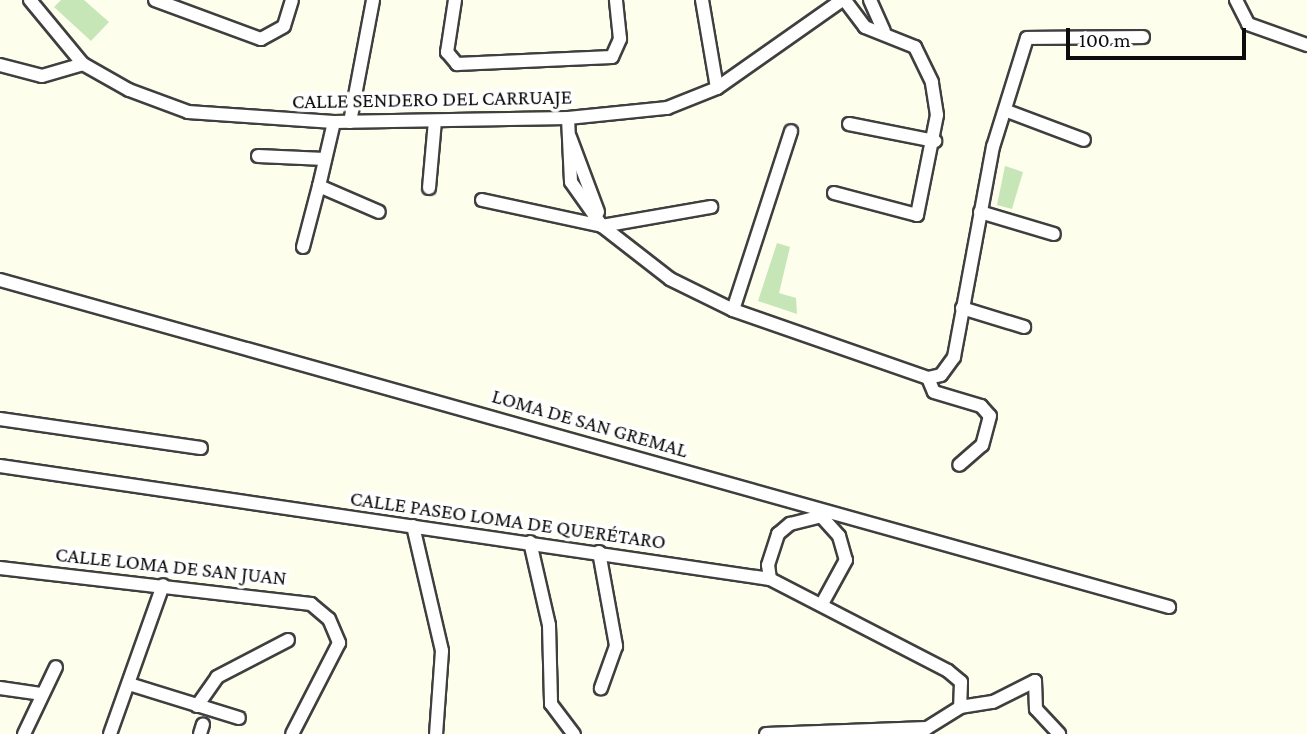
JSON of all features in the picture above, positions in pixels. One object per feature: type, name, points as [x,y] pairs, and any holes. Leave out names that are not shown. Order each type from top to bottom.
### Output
[{"type":"street","points":[[155,0],[261,39],[284,26],[292,0]]},
{"type":"street","points":[[350,122],[373,0]]},
{"type":"street","points":[[455,0],[447,52],[457,64],[612,57],[620,39],[616,0]]},
{"type":"street","points":[[702,0],[717,88]]},
{"type":"street","points":[[834,193],[918,215],[935,141],[937,101],[919,53],[884,31],[862,25],[844,0]]},
{"type":"street","name":"CALLE SENDERO DEL CARRUAJE","points":[[34,1],[83,64],[188,112],[334,122],[435,121],[568,125],[667,108],[717,88],[844,0]]},
{"type":"street","points":[[870,0],[884,31]]},
{"type":"street","points":[[1236,0],[1248,24],[1307,44]]},
{"type":"street","points":[[928,378],[951,365],[980,212],[1027,38],[1143,37]]},
{"type":"street","points":[[0,65],[42,76],[83,64]]},
{"type":"street","points":[[1007,111],[1084,140]]},
{"type":"street","points":[[429,188],[435,121]]},
{"type":"street","points":[[303,247],[334,122]]},
{"type":"street","points":[[849,124],[935,141]]},
{"type":"street","points":[[568,125],[602,226],[670,279],[733,310],[928,378],[934,392],[981,406],[990,416],[982,445],[959,465]]},
{"type":"street","points":[[733,310],[791,131]]},
{"type":"street","points":[[258,156],[325,159]]},
{"type":"street","points":[[319,186],[379,212]]},
{"type":"street","points":[[482,200],[602,226],[711,207]]},
{"type":"street","points":[[980,212],[1054,234]]},
{"type":"street","name":"LOMA DE SAN GREMAL","points":[[0,280],[822,513],[1169,607]]},
{"type":"street","points":[[962,308],[1024,327]]},
{"type":"street","points":[[0,419],[201,448]]},
{"type":"street","name":"CALLE PASEO LOMA DE QUERÉTARO","points":[[0,466],[771,579],[823,602],[948,671],[961,682],[960,707]]},
{"type":"street","points":[[771,579],[768,565],[778,534],[790,524],[822,513],[839,536],[846,560],[823,602]]},
{"type":"street","points":[[413,526],[442,651],[436,734]]},
{"type":"street","points":[[530,542],[550,625],[551,704],[574,734]]},
{"type":"street","points":[[599,552],[616,646],[601,688]]},
{"type":"street","name":"CALLE LOMA DE SAN JUAN","points":[[0,568],[291,597],[329,619],[339,643],[292,734]]},
{"type":"street","points":[[110,734],[163,585]]},
{"type":"street","points":[[197,706],[217,677],[288,640]]},
{"type":"street","points":[[24,734],[56,667]]},
{"type":"street","points":[[766,734],[927,728],[960,707],[993,702],[1035,681],[1036,709],[1059,734]]},
{"type":"street","points":[[129,684],[239,718]]},
{"type":"street","points":[[0,688],[41,694]]},
{"type":"green space","points":[[61,0],[84,0],[109,22],[91,41],[54,7]]},
{"type":"green space","points":[[1005,166],[1023,172],[1012,209],[997,205]]},
{"type":"green space","points":[[777,243],[790,247],[779,293],[796,298],[797,314],[758,301]]}]
